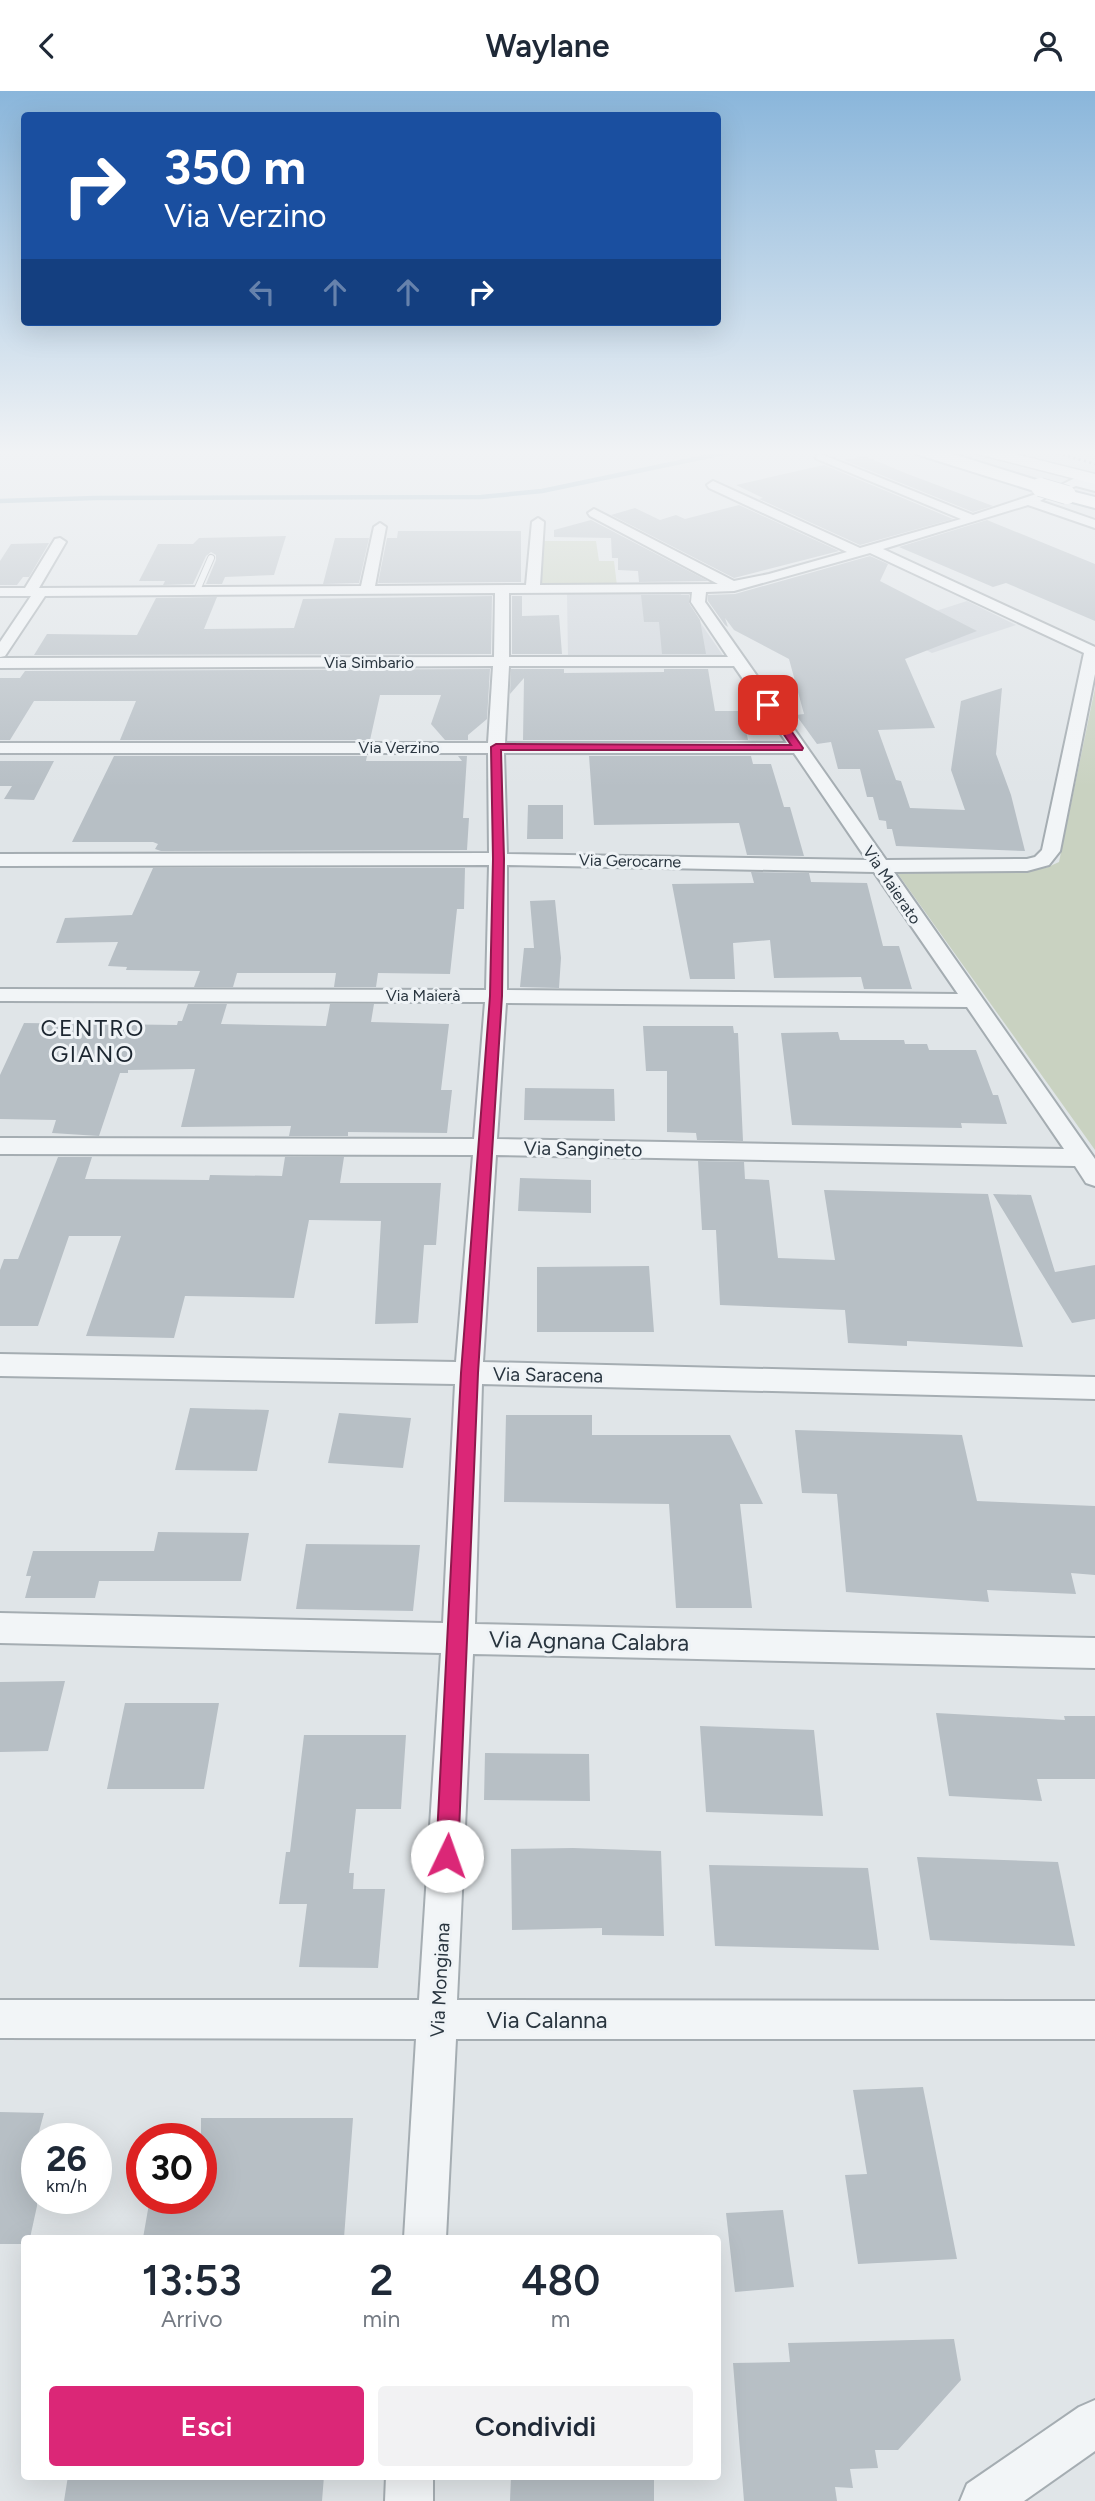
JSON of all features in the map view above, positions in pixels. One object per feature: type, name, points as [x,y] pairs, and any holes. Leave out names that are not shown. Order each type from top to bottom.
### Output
[{"type":"street","points":[[0,653],[50,562]]},
{"type":"street","points":[[368,590],[373,562]]},
{"type":"street","points":[[533,589],[535,562]]},
{"type":"street","points":[[688,562],[734,587]]},
{"type":"street","points":[[0,591],[698,589],[734,587],[823,562]]},
{"type":"street","points":[[891,562],[1094,651]]},
{"type":"street","name":"Via Maierato","points":[[698,589],[698,602],[1088,1168]]},
{"type":"street","name":"Via Mongiana","points":[[425,2235],[458,1638],[469,1373],[496,996],[496,747],[502,590]]},
{"type":"street","name":"Via Gerocarne","points":[[0,860],[498,859],[879,866],[1035,863],[1046,858],[1051,851],[1094,651]]},
{"type":"street","name":"Via Simbario","points":[[0,663],[738,661]]},
{"type":"street","name":"Via Verzino","points":[[0,748],[798,748]]},
{"type":"street","name":"Via Maierà","points":[[0,995],[972,1001]]},
{"type":"street","name":"Via Sangineto","points":[[0,1146],[485,1147],[1088,1168]]},
{"type":"street","name":"Via Saracena","points":[[0,1365],[1095,1388]]},
{"type":"street","name":"Via Agnana Calabra","points":[[0,1628],[1095,1653]]},
{"type":"street","name":"Via Calanna","points":[[0,2019],[1095,2019]]},
{"type":"street","points":[[984,2501],[1095,2423]]},
{"type":"street","points":[[409,2501],[410,2480]]},
{"type":"lane","points":[[197,590],[209,562]]},
{"type":"shaded area","points":[[680,593],[724,657],[568,657],[567,594]]},
{"type":"shaded area","points":[[967,601],[1016,625],[932,653],[883,628]]},
{"type":"green space","points":[[542,562],[614,562],[617,586],[540,587]]},
{"type":"green space","points":[[1095,688],[1095,1150],[898,874],[1046,868],[1059,862]]},
{"type":"building","points":[[0,562],[38,562],[29,577],[23,577],[17,585],[0,585]]},
{"type":"building","points":[[149,562],[203,562],[193,584],[163,585],[165,581],[139,581]]},
{"type":"building","points":[[215,562],[278,562],[274,575],[225,577],[222,584],[206,584]]},
{"type":"building","points":[[329,562],[364,562],[359,583],[323,584]]},
{"type":"building","points":[[382,562],[521,562],[521,582],[378,583]]},
{"type":"building","points":[[618,562],[672,562],[708,581],[639,582],[638,571],[618,570]]},
{"type":"building","points":[[704,562],[794,562],[734,578]]},
{"type":"building","points":[[847,562],[885,562],[888,564],[880,581],[977,631],[905,659],[935,728],[878,730],[896,780],[901,781],[910,808],[965,810],[951,770],[961,701],[1002,688],[996,754],[1011,795],[1025,851],[896,846],[892,829],[887,829],[886,821],[879,820],[873,797],[867,797],[860,769],[838,769],[831,742],[817,744],[796,715],[804,714],[789,659],[734,630],[725,618],[728,627],[725,625],[708,601],[708,595],[735,594]]},
{"type":"building","points":[[935,562],[1091,562],[1095,564],[1095,621],[1006,583],[993,587]]},
{"type":"building","points":[[641,595],[689,595],[689,603],[700,620],[706,654],[662,654],[659,622],[644,622]]},
{"type":"building","points":[[492,596],[491,654],[34,655],[47,634],[137,635],[156,598],[217,597],[204,629],[294,628],[303,599]]},
{"type":"building","points":[[512,596],[522,596],[522,616],[559,615],[562,654],[512,654]]},
{"type":"building","points":[[490,669],[487,719],[468,735],[468,740],[445,740],[431,724],[441,695],[380,695],[370,740],[120,740],[136,701],[34,701],[10,740],[0,740],[0,678],[20,678],[25,671]]},
{"type":"building","points":[[511,669],[564,669],[564,673],[708,669],[715,711],[742,711],[748,740],[523,740],[524,678],[510,694]]},
{"type":"building","points":[[114,756],[367,756],[366,761],[462,761],[458,756],[467,756],[463,818],[469,818],[467,850],[161,851],[155,849],[158,844],[153,842],[72,842]]},
{"type":"building","points":[[589,756],[751,756],[753,764],[771,764],[784,807],[790,807],[804,856],[747,855],[739,823],[594,825]]},
{"type":"building","points":[[0,761],[54,761],[34,800],[4,799],[12,786],[0,786]]},
{"type":"building","points":[[528,805],[563,805],[563,839],[527,839]]},
{"type":"building","points":[[153,868],[465,868],[464,909],[457,909],[450,974],[378,973],[376,987],[334,987],[336,973],[237,973],[233,987],[194,987],[200,971],[126,970],[127,967],[108,966],[118,942],[56,943],[65,918],[132,915]]},
{"type":"building","points":[[751,872],[809,873],[811,882],[867,883],[883,946],[899,946],[912,989],[864,989],[861,977],[774,978],[770,940],[733,943],[735,979],[690,979],[672,884],[754,883]]},
{"type":"building","points":[[555,900],[561,958],[559,988],[520,987],[524,948],[534,948],[530,901]]},
{"type":"building","points":[[188,1004],[227,1004],[221,1024],[326,1026],[330,1004],[374,1004],[371,1022],[449,1024],[441,1090],[452,1090],[447,1133],[348,1132],[348,1136],[289,1136],[291,1126],[181,1127],[195,1069],[128,1070],[128,1073],[120,1073],[99,1136],[52,1133],[56,1120],[0,1119],[0,1075],[24,1023],[177,1025],[178,1021],[182,1021]]},
{"type":"building","points":[[643,1026],[733,1026],[734,1033],[738,1033],[743,1141],[697,1140],[696,1133],[667,1132],[667,1071],[646,1071]]},
{"type":"building","points":[[838,1032],[840,1040],[904,1040],[905,1044],[927,1044],[929,1050],[976,1050],[993,1095],[998,1095],[1007,1124],[961,1123],[962,1128],[792,1125],[781,1033]]},
{"type":"building","points":[[525,1088],[614,1089],[615,1121],[524,1120]]},
{"type":"building","points":[[58,1157],[92,1157],[85,1179],[209,1180],[210,1175],[282,1176],[285,1157],[344,1157],[340,1183],[441,1183],[436,1245],[424,1245],[418,1323],[375,1324],[381,1221],[309,1220],[294,1298],[185,1296],[174,1338],[86,1336],[121,1236],[69,1236],[38,1326],[0,1326],[0,1270],[4,1259],[18,1259]]},
{"type":"building","points":[[698,1161],[744,1162],[745,1179],[769,1180],[778,1258],[835,1260],[824,1190],[988,1194],[1023,1347],[907,1341],[907,1346],[848,1343],[845,1310],[720,1305],[716,1230],[702,1230]]},
{"type":"building","points":[[520,1178],[591,1180],[591,1213],[518,1211]]},
{"type":"building","points":[[993,1194],[1031,1195],[1055,1272],[1095,1265],[1095,1319],[1072,1323]]},
{"type":"building","points":[[649,1266],[654,1332],[537,1332],[537,1267]]},
{"type":"building","points":[[190,1408],[269,1410],[257,1471],[175,1470]]},
{"type":"building","points":[[339,1413],[411,1418],[403,1468],[328,1463]]},
{"type":"building","points":[[506,1415],[592,1415],[592,1435],[730,1435],[763,1504],[740,1504],[752,1608],[676,1608],[669,1504],[504,1502]]},
{"type":"building","points":[[795,1430],[962,1435],[977,1501],[1095,1506],[1095,1575],[1071,1573],[1076,1594],[987,1590],[989,1602],[846,1592],[837,1494],[802,1493]]},
{"type":"building","points":[[158,1532],[249,1533],[241,1581],[99,1581],[95,1598],[25,1598],[31,1576],[26,1576],[33,1551],[154,1551]]},
{"type":"building","points":[[306,1544],[420,1545],[413,1611],[296,1609]]},
{"type":"building","points":[[65,1681],[48,1751],[0,1752],[0,1682]]},
{"type":"building","points":[[125,1703],[219,1703],[204,1789],[107,1789]]},
{"type":"building","points":[[936,1713],[1065,1720],[1064,1716],[1095,1716],[1095,1779],[1037,1779],[1042,1801],[949,1796]]},
{"type":"building","points":[[700,1726],[814,1730],[823,1816],[706,1812]]},
{"type":"building","points":[[304,1735],[406,1735],[401,1809],[356,1809],[349,1873],[354,1873],[353,1889],[385,1889],[378,1968],[299,1967],[307,1904],[279,1904],[286,1852],[290,1852]]},
{"type":"building","points":[[485,1753],[589,1754],[590,1801],[484,1800]]},
{"type":"building","points":[[511,1849],[661,1851],[664,1936],[602,1935],[602,1928],[512,1930]]},
{"type":"building","points":[[917,1857],[1058,1862],[1075,1946],[930,1940]]},
{"type":"building","points":[[709,1865],[868,1868],[879,1950],[715,1946]]},
{"type":"building","points":[[923,2087],[957,2259],[858,2264],[845,2175],[867,2174],[853,2090]]},
{"type":"building","points":[[0,2112],[44,2113],[41,2123],[21,2123],[21,2214],[35,2214],[31,2235],[21,2235],[21,2244],[0,2244]]},
{"type":"building","points":[[201,2118],[353,2118],[344,2235],[144,2235],[147,2214],[217,2214],[217,2123],[201,2123]]},
{"type":"building","points":[[783,2210],[794,2287],[735,2292],[726,2213]]},
{"type":"building","points":[[954,2339],[961,2380],[898,2450],[875,2450],[878,2468],[850,2469],[853,2488],[835,2487],[837,2501],[744,2501],[733,2363],[790,2362],[788,2343]]},
{"type":"building","points":[[67,2480],[324,2480],[322,2501],[64,2501]]},
{"type":"building","points":[[511,2480],[654,2480],[654,2501],[510,2501]]},
{"type":"district","name":"CENTRO GIANO","points":[[93,1041]]},
{"type":"route","points":[[447,1856],[469,1373],[496,996],[496,747],[798,748],[768,705]]}]
